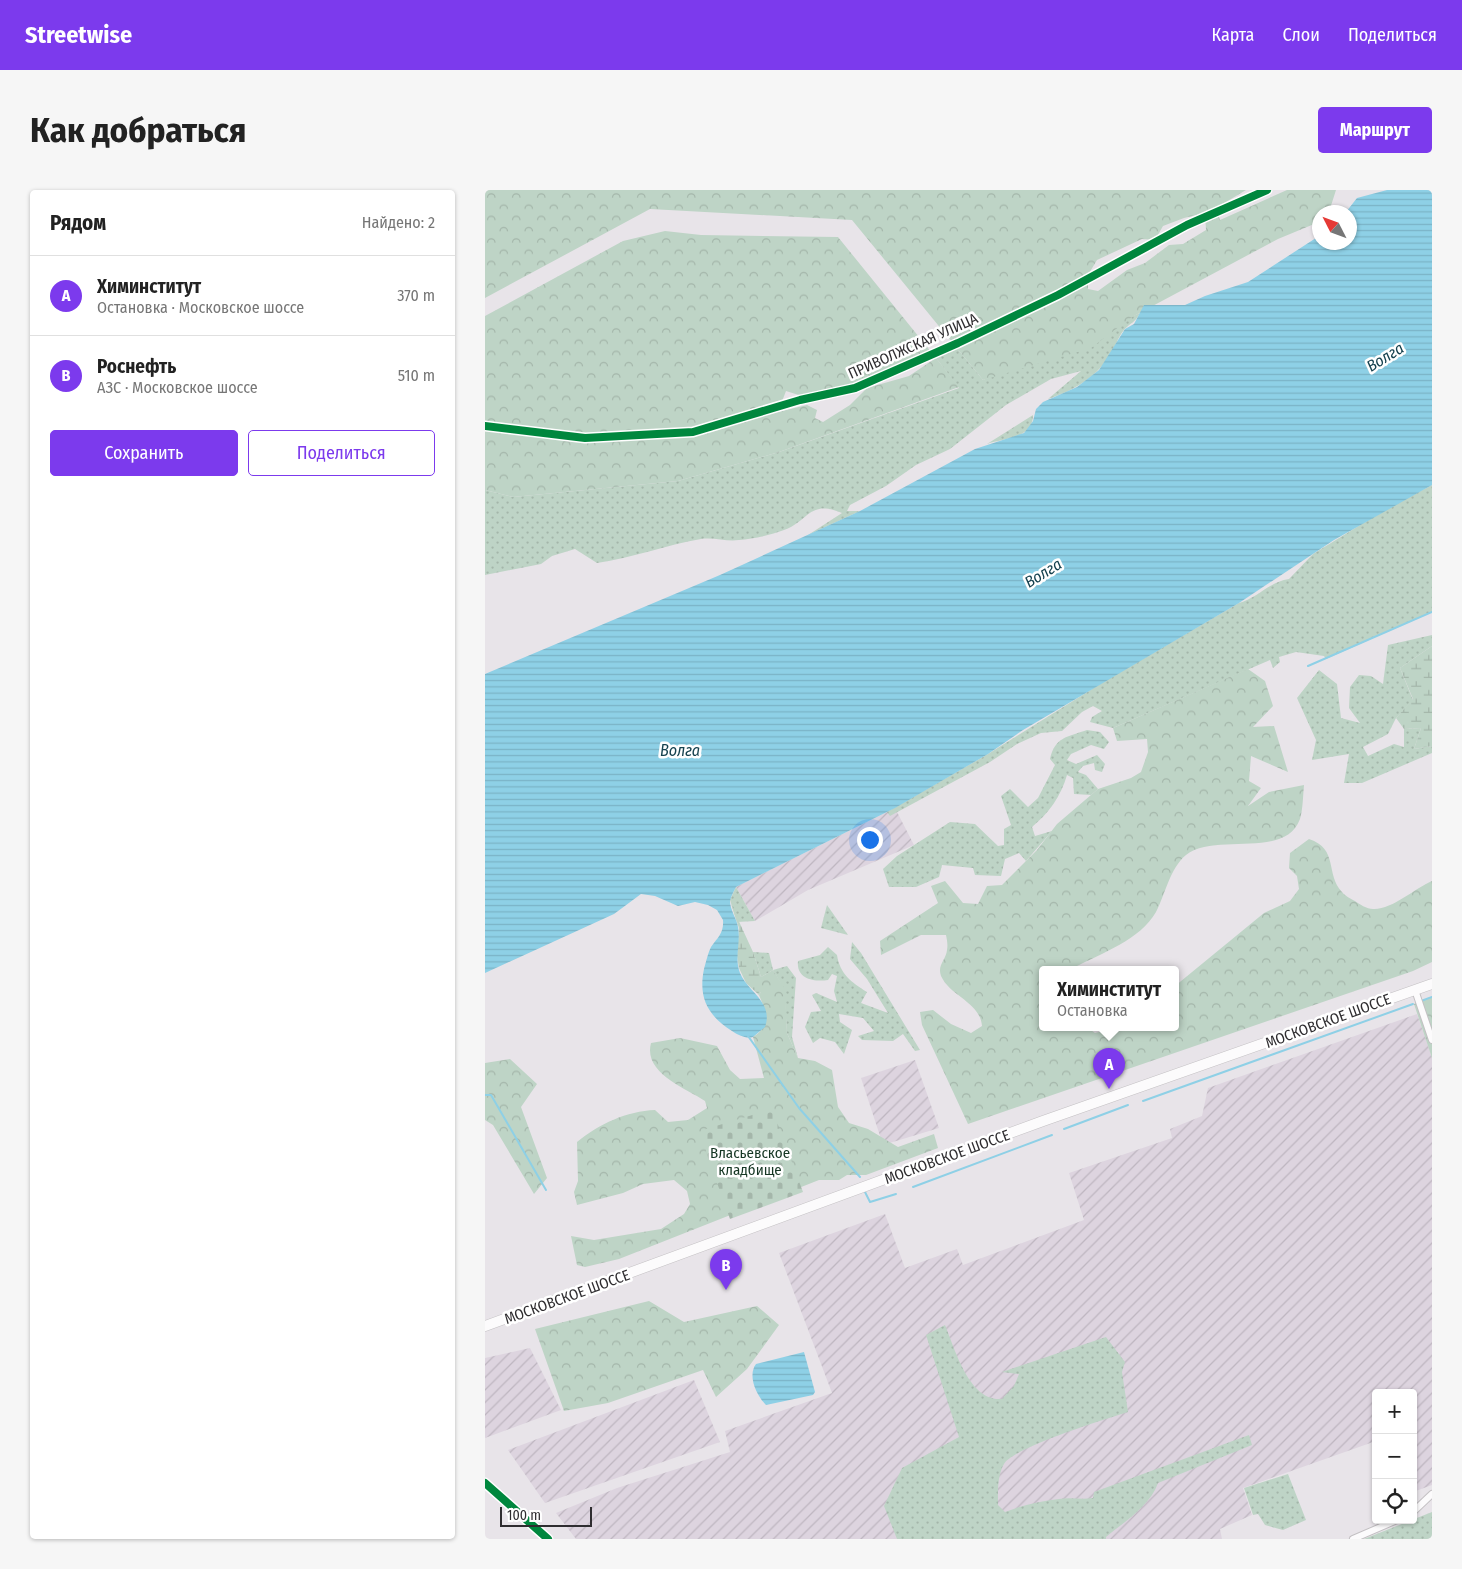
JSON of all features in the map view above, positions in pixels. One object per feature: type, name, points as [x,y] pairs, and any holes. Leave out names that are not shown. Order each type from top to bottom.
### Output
[{"type":"main road","name":"МОСКОВСКОЕ ШОССЕ","points":[[485,1326],[1043,1121],[1432,984]]},
{"type":"street","name":"ПРИВОЛЖСКАЯ УЛИЦА","points":[[485,426],[585,438],[693,432],[800,400],[855,388],[958,343],[1057,294],[1187,225],[1267,190]]},
{"type":"street","points":[[1412,991],[1432,1040]]},
{"type":"street","points":[[485,1483],[548,1539]]},
{"type":"street","points":[[1417,1508],[1432,1494]]},
{"type":"street","points":[[1353,1539],[1388,1524]]},
{"type":"shaded area","points":[[895,808],[914,845],[808,890],[755,921],[736,887]]},
{"type":"shaded area","points":[[1417,1014],[1432,1057],[1432,1485],[1417,1491],[1417,1389],[1372,1389],[1372,1442],[1243,1488],[1252,1515],[1220,1529],[1222,1539],[576,1539],[556,1513],[617,1488],[730,1452],[725,1431],[832,1393],[779,1253],[885,1214],[905,1268],[957,1249],[963,1265],[1084,1220],[1069,1173],[1172,1138],[1170,1129],[1202,1116],[1208,1088]]},
{"type":"shaded area","points":[[915,1060],[939,1128],[883,1145],[861,1078]]},
{"type":"shaded area","points":[[530,1348],[561,1410],[485,1438],[485,1358]]},
{"type":"shaded area","points":[[694,1380],[720,1442],[545,1503],[508,1450]]},
{"type":"green space","points":[[485,190],[1246,190],[1216,208],[1220,220],[1287,190],[1336,190],[1331,205],[1312,205],[1312,225],[1278,239],[1132,317],[1091,348],[983,380],[852,220],[650,209],[485,298]],"holes":[[[1205,213],[1206,230],[1183,244],[1169,245],[1145,263],[1127,270],[1098,291],[1088,289],[1088,275],[1097,260],[1142,239],[1155,240],[1163,226]]]},
{"type":"green space","points":[[665,231],[701,235],[838,237],[932,353],[876,378],[845,389],[821,390],[805,397],[786,391],[778,412],[807,405],[817,410],[815,418],[823,422],[850,405],[867,388],[909,376],[936,358],[959,387],[779,452],[678,481],[513,497],[485,490],[485,316],[623,241]]},
{"type":"green space","points":[[1140,313],[1126,327],[1103,365],[1082,383],[1048,399],[1081,371],[1051,379],[1006,405],[950,449],[916,465],[886,486],[850,505],[847,511],[860,511],[808,535],[842,513],[823,508],[810,513],[784,530],[768,535],[734,540],[701,539],[597,563],[575,549],[552,556],[541,564],[485,575],[485,490],[513,497],[678,481],[779,452],[959,388],[936,358],[956,347],[983,380]]},
{"type":"green space","points":[[1033,415],[1032,423],[1023,433],[1009,439],[987,444]]},
{"type":"green space","points":[[1432,485],[1432,612],[1326,659],[1324,656],[1296,652],[1279,657],[1280,662],[1273,668],[1270,660],[1113,728],[1090,722],[1092,717],[1102,711],[1093,706],[1082,712],[1062,731],[1041,733],[1017,744],[990,762],[890,816],[887,812],[988,754],[1105,681],[1239,603],[1252,598],[1275,583],[1289,579],[1313,554],[1383,511]]},
{"type":"green space","points":[[1432,635],[1432,646],[1400,668],[1413,700],[1396,718],[1388,734],[1363,747],[1368,756],[1394,744],[1404,747],[1404,729],[1421,728],[1414,749],[1432,746],[1432,753],[1362,783],[1344,783],[1349,754],[1312,760],[1316,740],[1297,698],[1319,670],[1337,684],[1341,718],[1360,723],[1349,708],[1350,687],[1359,675],[1371,676],[1383,684],[1388,645]]},
{"type":"green space","points":[[1432,646],[1432,746],[1414,749],[1421,728],[1404,729],[1396,718],[1413,699],[1400,668]]},
{"type":"green space","points":[[1248,669],[1265,681],[1273,706],[1253,727],[1274,726],[1288,772],[1251,756],[1249,781],[1261,788],[1248,806],[1269,792],[1304,785],[1300,819],[1292,831],[1280,839],[1249,844],[1214,845],[1186,855],[1180,860],[1172,874],[1156,912],[1149,922],[1130,938],[1120,945],[1077,966],[1039,966],[1039,1031],[1092,1031],[1095,1033],[1103,1031],[1179,1031],[1179,983],[1264,913],[1290,901],[1299,889],[1297,876],[1289,868],[1290,853],[1309,839],[1318,843],[1328,855],[1334,878],[1342,892],[1368,908],[1388,906],[1432,881],[1432,962],[1413,971],[968,1124],[922,1025],[920,1012],[933,1010],[951,1024],[971,1033],[982,1026],[976,1011],[951,989],[941,976],[940,969],[947,948],[946,935],[921,935],[881,955],[880,941],[938,903],[931,886],[945,881],[963,903],[978,904],[987,886],[1002,885],[1037,850],[1057,824],[1098,789],[1131,778],[1141,772],[1148,752],[1147,739],[1117,741],[1113,728]]},
{"type":"green space","points":[[1087,730],[1100,732],[1109,742],[1104,749],[1091,745],[1071,754],[1067,760],[1076,764],[1097,755],[1105,764],[1102,772],[1095,770],[1094,763],[1083,766],[1078,772],[1086,775],[1098,789],[1091,795],[1074,794],[1073,778],[1067,775],[1054,804],[1032,827],[1035,836],[1052,831],[1026,861],[1019,853],[1005,859],[1001,876],[975,875],[973,868],[942,865],[939,877],[916,887],[889,887],[883,869],[897,856],[950,822],[975,824],[998,846],[1004,845],[1004,829],[1011,825],[1001,796],[1010,789],[1028,807],[1038,798],[1055,765],[1050,759],[1055,746],[1068,736]]},
{"type":"green space","points":[[736,887],[755,921],[737,922],[730,900]]},
{"type":"green space","points":[[731,904],[753,952],[761,977],[761,992],[759,995],[746,983],[739,968],[737,956],[739,928]]},
{"type":"green space","points":[[827,905],[848,935],[821,928]]},
{"type":"green space","points":[[852,942],[861,953],[920,1050],[915,1051],[903,1034],[893,1041],[862,1040],[858,1036],[874,1031],[863,1018],[839,1014],[840,1022],[852,1030],[844,1054],[835,1042],[820,1038],[813,1043],[805,1027],[811,1012],[821,1011],[812,995],[816,993],[837,1002],[834,991],[837,976],[832,974],[828,980],[812,980],[800,972],[798,961],[820,955],[828,947],[837,955],[838,962],[847,977],[867,992],[861,1003],[888,1013],[867,979],[850,959]]},
{"type":"green space","points":[[753,952],[769,953],[773,970],[761,977]]},
{"type":"green space","points":[[787,966],[796,978],[792,1037],[798,1058],[787,1033],[784,989],[773,970]]},
{"type":"green space","points":[[773,970],[785,989],[787,1033],[798,1058],[815,1061],[832,1070],[838,1107],[849,1123],[868,1129],[898,1147],[934,1134],[938,1148],[866,1175],[847,1175],[839,1180],[819,1180],[619,1259],[585,1267],[577,1265],[571,1236],[594,1240],[661,1229],[684,1214],[690,1204],[687,1191],[674,1180],[643,1184],[623,1193],[577,1205],[574,1192],[578,1181],[577,1142],[604,1124],[634,1113],[655,1110],[668,1122],[688,1120],[707,1108],[705,1101],[677,1085],[659,1071],[653,1063],[650,1054],[651,1043],[680,1038],[717,1046],[730,1070],[740,1079],[764,1078],[753,1037],[759,1033],[765,1023],[764,1007],[759,995],[761,992],[761,977]]},
{"type":"green space","points":[[1432,997],[1432,1058],[1414,1004]]},
{"type":"green space","points":[[510,1059],[537,1084],[521,1107],[547,1178],[534,1194],[493,1125],[485,1120],[485,1063]]},
{"type":"green space","name":"Власьевское кладбище","points":[[772,1109],[803,1192],[730,1219],[706,1152],[706,1129]]},
{"type":"green space","points":[[649,1301],[684,1322],[757,1306],[779,1325],[747,1369],[716,1397],[703,1370],[608,1403],[564,1411],[535,1329]]},
{"type":"green space","points":[[945,1325],[965,1372],[972,1383],[990,1398],[1002,1399],[1014,1386],[1019,1374],[1002,1372],[1106,1337],[1125,1362],[1122,1372],[1128,1412],[1061,1434],[1011,1457],[1004,1464],[998,1484],[998,1505],[1005,1512],[1025,1505],[1063,1498],[1093,1498],[1094,1492],[1249,1435],[1252,1445],[1158,1483],[1143,1506],[1106,1539],[897,1539],[884,1506],[902,1468],[959,1437],[926,1335]]},
{"type":"green space","points":[[1288,1474],[1306,1520],[1283,1530],[1265,1525],[1258,1514],[1253,1515],[1244,1488]]},
{"type":"green space","points":[[1432,1512],[1432,1539],[1364,1539],[1402,1524],[1417,1524],[1417,1518]]},
{"type":"water","name":"Волга","points":[[1387,190],[1432,190],[1432,485],[1334,540],[1239,603],[895,808],[736,887],[730,901],[738,927],[738,967],[743,979],[763,1004],[767,1018],[765,1027],[753,1037],[739,1035],[724,1025],[711,1012],[704,997],[702,979],[704,969],[710,949],[723,928],[723,920],[717,910],[708,905],[695,902],[678,906],[655,896],[641,894],[614,914],[485,973],[485,674],[720,575],[860,511],[975,449],[1024,433],[1033,421],[1036,409],[1043,402],[1077,387],[1099,370],[1125,329],[1134,324],[1144,305],[1185,305],[1205,296],[1248,282],[1312,241],[1312,250],[1357,250],[1357,205],[1352,205],[1357,198]]},
{"type":"water","points":[[804,1352],[815,1392],[813,1395],[766,1405],[754,1386],[753,1369],[756,1364]]},
{"type":"waterway","points":[[1308,666],[1432,612]]},
{"type":"waterway","points":[[1421,1001],[1432,997]]},
{"type":"waterway","points":[[1143,1101],[1413,1004]]},
{"type":"waterway","points":[[748,1036],[799,1108],[860,1177]]},
{"type":"waterway","points":[[485,1095],[491,1095],[546,1190]]},
{"type":"waterway","points":[[1064,1129],[1128,1105]]},
{"type":"waterway","points":[[913,1187],[1052,1135]]},
{"type":"waterway","points":[[865,1192],[870,1202],[896,1194]]},
{"type":"cycle path","points":[[485,426],[585,438],[693,432],[800,400],[855,388],[958,343],[1058,295],[1187,225],[1267,190]]},
{"type":"cycle path","points":[[485,1483],[548,1539]]},
{"type":"place","name":"Химинститут","points":[[1109,1089]]},
{"type":"place","name":"Роснефть","points":[[726,1290]]}]
